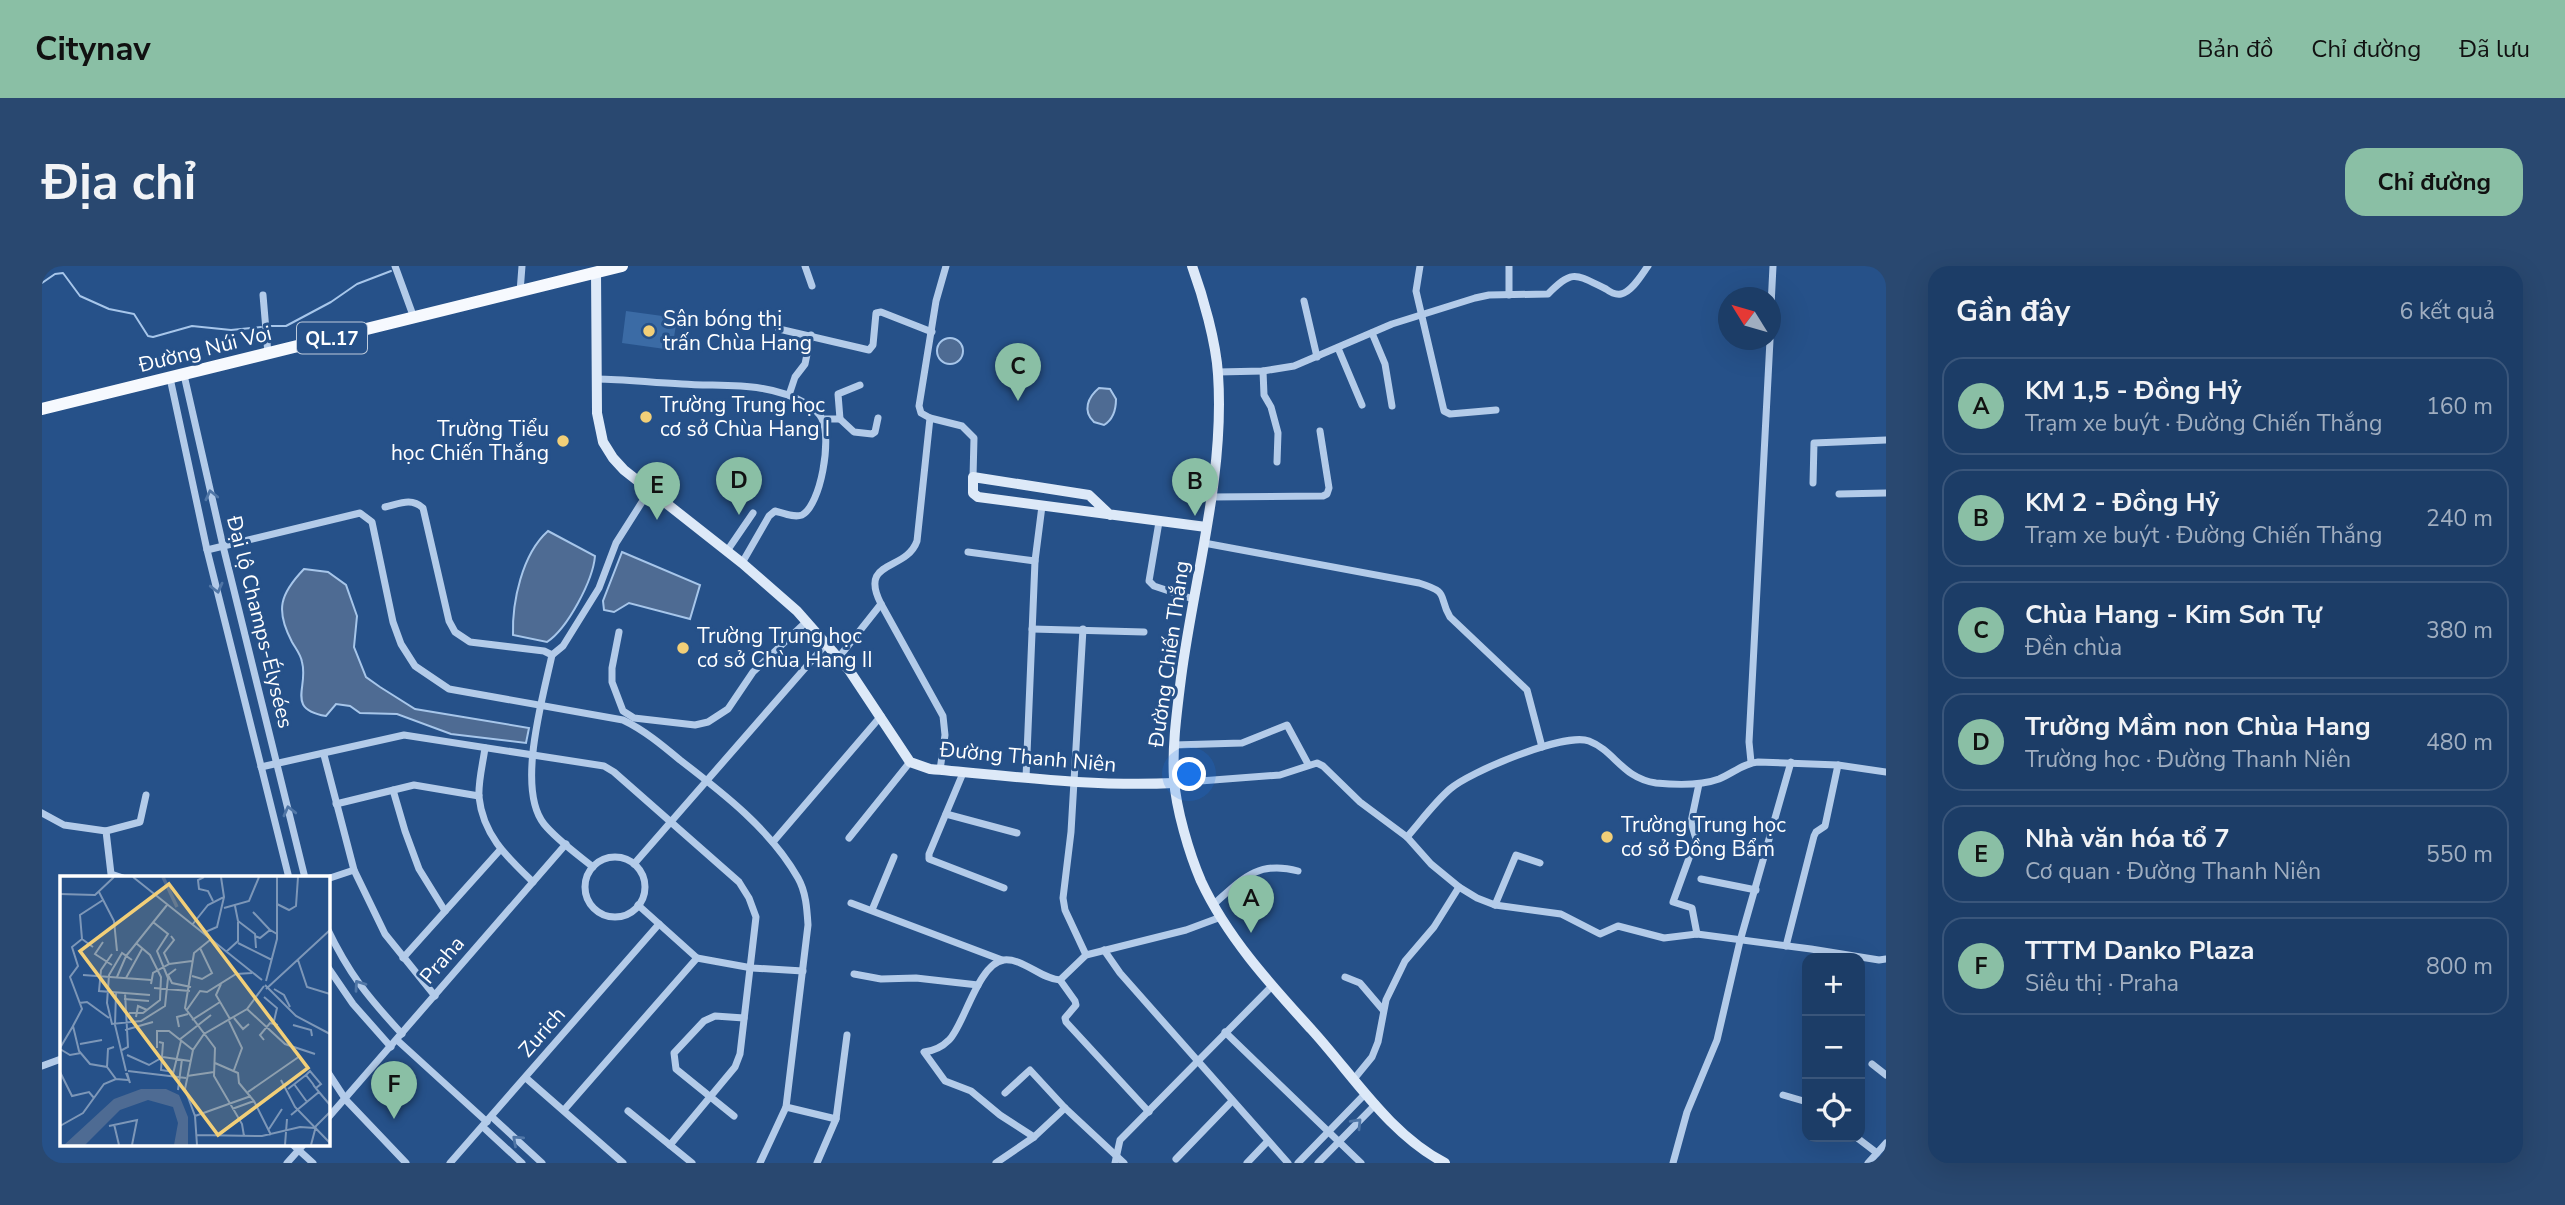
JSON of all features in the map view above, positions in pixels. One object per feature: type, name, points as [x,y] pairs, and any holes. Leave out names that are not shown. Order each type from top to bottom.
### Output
[{"type":"main road","name":"Đường Núi Voi","points":[[42,409],[622,266]]},
{"type":"street","points":[[395,266],[414,318]]},
{"type":"street","points":[[520,292],[522,266]]},
{"type":"street","points":[[805,266],[812,286]]},
{"type":"street","points":[[946,266],[942,275],[919,406],[920,413],[962,426],[975,438],[973,493],[978,497],[1206,527]]},
{"type":"street","name":"Đường Chiến Thắng","points":[[1192,266],[1205,308],[1219,372],[1217,445],[1211,497],[1193,599],[1174,745],[1174,783],[1192,853],[1201,881],[1221,917],[1271,987],[1411,1142],[1445,1163]]},
{"type":"street","points":[[1420,266],[1416,291],[1446,414],[1496,410]]},
{"type":"street","points":[[1509,266],[1509,295]]},
{"type":"street","points":[[1219,372],[1263,371],[1294,366],[1423,313],[1475,298],[1548,295],[1565,278],[1573,276],[1615,294],[1622,294],[1629,290],[1648,266]]},
{"type":"street","points":[[1772,287],[1773,266]]},
{"type":"street","name":"Đường Thanh Niên","points":[[596,272],[597,413],[603,442],[624,470],[743,563],[807,621],[839,657],[910,762],[920,767],[963,773],[1074,782],[1174,783]]},
{"type":"street","points":[[263,295],[268,354]]},
{"type":"street","points":[[1304,302],[1317,358]]},
{"type":"street","points":[[779,329],[869,351],[873,345],[876,313],[881,312],[932,332]]},
{"type":"street","points":[[1372,333],[1385,364],[1392,406]]},
{"type":"street","points":[[789,396],[795,377],[805,365],[811,335]]},
{"type":"street","points":[[1338,348],[1362,405]]},
{"type":"street","points":[[1751,762],[1749,742],[1769,350]]},
{"type":"street","points":[[1263,371],[1264,395],[1271,407],[1278,433],[1277,461]]},
{"type":"street","name":"Đại lộ Champs-Élysées","points":[[184,375],[305,876]]},
{"type":"street","name":"Đại lộ Champs-Élysées","points":[[170,378],[207,550],[288,876]]},
{"type":"street","points":[[596,379],[754,386],[789,396],[808,405],[822,419],[827,441],[821,478],[808,509],[796,516],[775,512],[769,516],[743,563]]},
{"type":"street","points":[[860,385],[838,394],[840,419],[854,432],[872,434],[875,432],[878,418]]},
{"type":"street","points":[[930,418],[917,541],[907,557],[883,568],[873,584],[881,604],[943,716],[945,735],[940,770]]},
{"type":"street","points":[[822,419],[840,419]]},
{"type":"street","points":[[1211,497],[1327,494],[1329,488],[1320,431]]},
{"type":"street","points":[[1813,483],[1814,443],[1886,440]]},
{"type":"street","points":[[973,477],[1089,495],[1110,515]]},
{"type":"street","points":[[593,867],[543,823],[533,801],[532,756],[552,655],[563,646],[593,597],[605,574],[615,543],[649,491]]},
{"type":"street","points":[[1839,494],[1886,493]]},
{"type":"street","points":[[385,507],[409,501],[416,502],[422,508],[449,621],[455,632],[470,642],[544,651],[552,655]]},
{"type":"street","points":[[1026,778],[1035,561],[1042,506]]},
{"type":"street","points":[[207,550],[359,513],[372,522],[393,622],[401,644],[415,666],[449,689],[623,720],[641,728],[707,781],[773,842],[799,879],[806,898],[808,925],[786,1107],[760,1163]]},
{"type":"street","points":[[727,551],[753,513]]},
{"type":"street","points":[[1159,522],[1149,580],[1154,586],[1193,599]]},
{"type":"street","points":[[1204,543],[1406,580],[1440,591],[1450,617],[1527,690],[1542,747]]},
{"type":"street","points":[[968,552],[1035,561]]},
{"type":"street","points":[[839,657],[881,604]]},
{"type":"street","points":[[619,632],[612,681],[623,711],[634,719],[695,724],[708,722],[728,709],[753,672],[807,621]]},
{"type":"street","points":[[1032,629],[1144,632]]},
{"type":"street","points":[[1083,629],[1074,782],[1063,898],[1065,910],[1086,956]]},
{"type":"street","points":[[634,864],[827,643]]},
{"type":"street","points":[[773,842],[881,716]]},
{"type":"street","points":[[1174,745],[1242,743],[1283,724],[1287,725],[1308,764]]},
{"type":"street","points":[[261,767],[404,735],[604,766],[739,882],[756,917],[740,1054],[735,1067],[670,1145]]},
{"type":"street","points":[[1407,837],[1435,803],[1462,779],[1542,747],[1581,739],[1597,745],[1627,772],[1654,783],[1699,783],[1720,779],[1751,762],[1838,765],[1886,772]]},
{"type":"street","points":[[485,748],[479,796],[487,826],[500,850],[533,882]]},
{"type":"street","points":[[324,755],[354,870],[385,934],[435,996]]},
{"type":"street","points":[[849,838],[910,762]]},
{"type":"street","points":[[1673,1163],[1687,1112],[1717,1040],[1740,941],[1791,762]]},
{"type":"street","points":[[1174,783],[1280,775],[1317,763],[1360,802],[1407,837],[1431,864],[1459,887],[1495,905],[1560,914],[1600,934],[1618,926],[1664,938],[1697,934],[1886,959]]},
{"type":"street","points":[[1786,946],[1814,836],[1825,826],[1838,765]]},
{"type":"street","points":[[963,773],[929,859],[1004,888]]},
{"type":"street","points":[[1697,934],[1692,908],[1673,902],[1696,839],[1691,822],[1699,783]]},
{"type":"street","points":[[336,804],[414,785],[479,796]]},
{"type":"street","points":[[394,790],[404,831],[419,869],[445,911]]},
{"type":"street","points":[[42,813],[64,825],[106,831],[140,822],[146,795]]},
{"type":"street","points":[[946,814],[1017,833]]},
{"type":"street","points":[[106,831],[111,874],[117,876]]},
{"type":"street","name":"Praha","points":[[329,1117],[566,844]]},
{"type":"street","points":[[402,958],[500,850]]},
{"type":"street","points":[[1495,905],[1516,855],[1540,863]]},
{"type":"street","points":[[872,910],[894,857]]},
{"type":"street","points":[[617,858],[634,864],[643,879],[644,888],[638,905],[622,916],[612,917],[593,908],[585,892],[585,883],[593,867],[600,861],[617,858]]},
{"type":"street","points":[[1214,904],[1246,876],[1259,869],[1280,866],[1298,871]]},
{"type":"street","points":[[329,878],[354,870]]},
{"type":"street","points":[[1701,879],[1756,890]]},
{"type":"street","points":[[1354,1079],[1373,1057],[1383,1010],[1405,961],[1434,927],[1459,887]]},
{"type":"street","points":[[851,903],[1060,980],[1076,1005],[1065,1018],[1066,1022],[1149,1112]]},
{"type":"street","points":[[638,905],[697,958],[752,968],[803,971]]},
{"type":"street","points":[[1060,980],[1086,956],[1186,930],[1221,917]]},
{"type":"street","name":"Zurich","points":[[450,1163],[659,924]]},
{"type":"street","points":[[329,932],[345,965],[399,1037],[487,1122],[522,1163]]},
{"type":"street","points":[[1104,950],[1120,973],[1288,1163]]},
{"type":"street","points":[[564,1110],[697,958]]},
{"type":"street","points":[[1003,960],[993,967],[978,985],[951,1039],[936,1049],[924,1052],[945,1081],[971,1091],[1000,1115],[1034,1137]]},
{"type":"street","points":[[329,969],[353,1004],[391,1047]]},
{"type":"street","points":[[854,974],[881,979],[916,978],[978,985]]},
{"type":"street","points":[[1346,977],[1360,983],[1383,1010]]},
{"type":"street","points":[[1116,1160],[1120,1140],[1271,987]]},
{"type":"street","points":[[734,1116],[676,1069],[674,1053],[704,1021],[715,1016],[744,1018]]},
{"type":"street","points":[[1225,1032],[1361,1163]]},
{"type":"street","points":[[817,1163],[836,1119],[847,1035]]},
{"type":"street","points":[[42,1066],[60,1059]]},
{"type":"street","points":[[1872,1064],[1886,1075]]},
{"type":"street","points":[[1005,1093],[1030,1070],[1116,1160],[1124,1163]]},
{"type":"street","points":[[329,1074],[346,1100],[406,1163]]},
{"type":"street","points":[[526,1077],[623,1163]]},
{"type":"street","points":[[1298,1163],[1365,1094]]},
{"type":"street","points":[[1783,1095],[1802,1101]]},
{"type":"street","points":[[1176,1159],[1232,1101]]},
{"type":"street","points":[[1318,1163],[1376,1104]]},
{"type":"street","points":[[786,1107],[836,1119]]},
{"type":"street","points":[[996,1163],[1034,1137],[1065,1108]]},
{"type":"street","points":[[628,1111],[692,1163]]},
{"type":"street","points":[[487,1122],[542,1163]]},
{"type":"street","points":[[1865,1141],[1883,1148],[1868,1163]]},
{"type":"street","points":[[1248,1163],[1267,1142]]},
{"type":"street","points":[[287,1163],[298,1146],[313,1163]]},
{"type":"shaded area","name":"Sân bóng thị trấn Chùa Hang","points":[[626,311],[677,318],[672,350],[622,343]]},
{"type":"shaded area","points":[[950,338],[959,342],[963,351],[959,360],[950,364],[941,360],[937,351],[941,342]]},
{"type":"shaded area","points":[[1099,388],[1110,389],[1116,399],[1114,414],[1104,425],[1094,422],[1087,409],[1089,400]]},
{"type":"shaded area","points":[[548,531],[595,556],[590,578],[578,603],[563,626],[547,642],[513,635],[514,608],[520,579],[531,552]]},
{"type":"shaded area","points":[[622,552],[700,585],[690,619],[629,603],[614,612],[604,610],[603,601]]},
{"type":"shaded area","points":[[304,569],[328,572],[346,585],[357,616],[354,647],[366,677],[415,709],[529,728],[526,743],[451,734],[397,714],[360,713],[350,706],[336,704],[326,716],[306,708],[301,696],[301,659],[283,621],[282,611],[285,595]]},
{"type":"waterway","points":[[270,326],[286,326],[331,302],[357,284],[391,271]]},
{"type":"waterway","points":[[42,283],[55,274],[63,273],[80,296],[109,309],[134,314],[148,336],[192,326],[231,330],[261,327]]},
{"type":"place","name":"Sân bóng thị trấn Chùa Hang","points":[[649,331]]},
{"type":"place","name":"Chùa Hang - Kim Sơn Tự","points":[[1018,401]]},
{"type":"place","name":"Trường Trung học cơ sở Chùa Hang I","points":[[646,417]]},
{"type":"place","name":"Trường Tiểu học Chiến Thắng","points":[[563,441]]},
{"type":"place","name":"Trường Mầm non Chùa Hang","points":[[739,515]]},
{"type":"place","name":"KM 2 - Đồng Hỷ","points":[[1195,516]]},
{"type":"place","name":"Nhà văn hóa tổ 7","points":[[657,520]]},
{"type":"place","name":"Trường Trung học cơ sở Chùa Hang II","points":[[683,648]]},
{"type":"place","name":"Trường Trung học cơ sở Đồng Bẩm","points":[[1607,837]]},
{"type":"place","name":"KM 1,5 - Đồng Hỷ","points":[[1251,933]]},
{"type":"place","name":"TTTM Danko Plaza","points":[[394,1119]]}]
